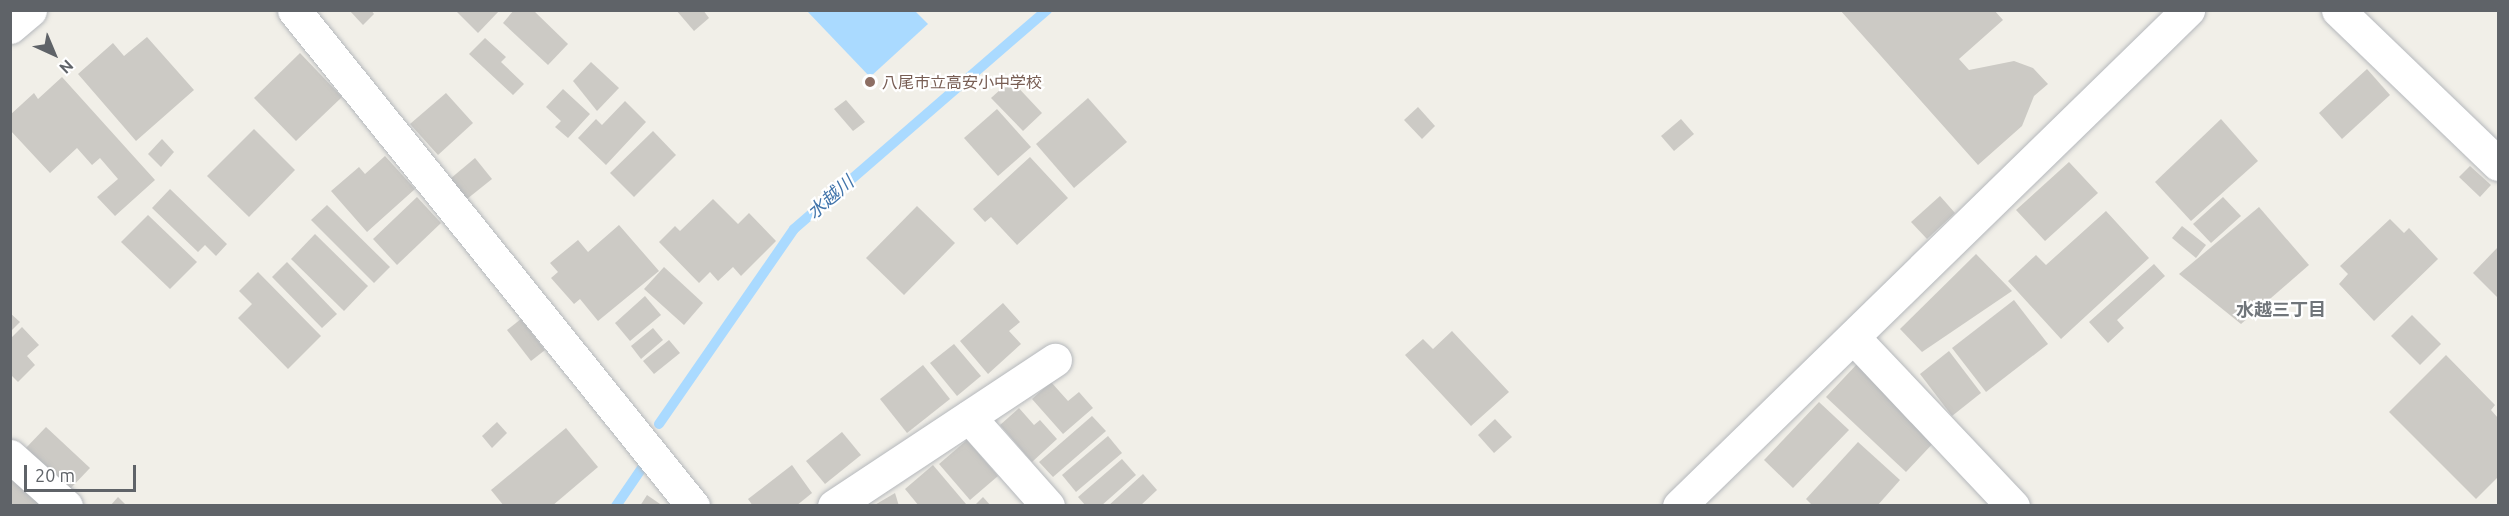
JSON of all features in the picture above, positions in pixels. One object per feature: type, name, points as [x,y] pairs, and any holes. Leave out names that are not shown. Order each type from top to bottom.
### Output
[{"type":"street","points":[[10,27],[30,10]]},
{"type":"street","points":[[294,10],[693,506]]},
{"type":"street","points":[[1679,506],[2188,10]]},
{"type":"street","points":[[2338,10],[2499,164]]},
{"type":"street","points":[[1853,336],[2013,506]]},
{"type":"street","points":[[834,506],[1055,360]]},
{"type":"street","points":[[969,417],[1048,506]]},
{"type":"street","points":[[10,456],[66,506]]},
{"type":"water","points":[[807,11],[915,11],[928,24],[870,77]]},
{"type":"building","points":[[349,10],[371,10],[374,14],[363,25]]},
{"type":"building","points":[[455,10],[500,10],[478,33]]},
{"type":"building","points":[[514,10],[533,10],[568,44],[548,65],[503,23]]},
{"type":"building","points":[[676,10],[703,10],[709,18],[694,31]]},
{"type":"building","points":[[1840,10],[1994,10],[2003,20],[1959,59],[1969,70],[2014,61],[2033,68],[2048,84],[2034,96],[2022,126],[1978,165]]},
{"type":"building","points":[[147,37],[194,90],[136,141],[78,74],[113,43],[124,56]]},
{"type":"building","points":[[485,38],[506,57],[501,62],[524,84],[513,95],[469,54]]},
{"type":"building","points":[[300,53],[342,97],[296,141],[254,98]]},
{"type":"building","points":[[591,62],[619,88],[597,111],[573,81]]},
{"type":"building","points":[[2367,69],[2390,95],[2342,139],[2319,113]]},
{"type":"building","points":[[62,77],[155,180],[115,216],[97,197],[118,179],[100,158],[92,165],[77,148],[50,173],[10,130],[10,115],[34,93],[38,99]]},
{"type":"building","points":[[1011,80],[1042,113],[1023,131],[991,98]]},
{"type":"building","points":[[563,89],[590,114],[568,138],[555,127],[561,121],[546,107]]},
{"type":"building","points":[[446,93],[473,123],[438,155],[410,124]]},
{"type":"building","points":[[1088,98],[1127,142],[1074,188],[1036,144]]},
{"type":"building","points":[[846,100],[865,122],[853,131],[834,109]]},
{"type":"building","points":[[625,101],[646,122],[606,165],[578,138],[596,119],[602,125]]},
{"type":"building","points":[[1418,107],[1435,126],[1422,139],[1404,120]]},
{"type":"building","points":[[997,109],[1031,147],[998,176],[964,138]]},
{"type":"building","points":[[1681,119],[1694,134],[1674,151],[1661,136]]},
{"type":"building","points":[[2221,119],[2258,161],[2191,221],[2155,182]]},
{"type":"building","points":[[254,129],[295,170],[249,217],[207,176]]},
{"type":"building","points":[[653,131],[676,155],[634,197],[610,173]]},
{"type":"building","points":[[162,139],[174,152],[161,167],[148,154]]},
{"type":"building","points":[[385,156],[415,189],[367,232],[331,191],[359,167],[365,174]]},
{"type":"building","points":[[1030,157],[1068,198],[1017,245],[991,217],[985,222],[973,209]]},
{"type":"building","points":[[475,158],[492,179],[467,199],[450,179]]},
{"type":"building","points":[[2069,162],[2098,193],[2045,241],[2016,210]]},
{"type":"building","points":[[2470,166],[2491,185],[2480,197],[2459,177]]},
{"type":"building","points":[[170,189],[227,244],[216,256],[205,245],[198,252],[152,208]]},
{"type":"building","points":[[1940,196],[1955,213],[1927,239],[1911,222]]},
{"type":"building","points":[[417,197],[441,223],[397,265],[373,239]]},
{"type":"building","points":[[2223,197],[2241,216],[2211,243],[2193,224]]},
{"type":"building","points":[[713,199],[738,224],[749,213],[776,241],[741,276],[733,267],[718,281],[710,272],[699,283],[659,242],[675,226],[680,231]]},
{"type":"building","points":[[327,205],[390,267],[374,283],[311,220]]},
{"type":"building","points":[[917,206],[955,243],[904,295],[866,258]]},
{"type":"building","points":[[2259,207],[2309,265],[2241,324],[2179,274]]},
{"type":"building","points":[[2106,211],[2149,258],[2061,339],[2008,281],[2036,255],[2046,265]]},
{"type":"building","points":[[148,215],[197,262],[170,289],[121,242]]},
{"type":"building","points":[[2390,219],[2404,233],[2409,228],[2438,259],[2374,321],[2339,284],[2348,274],[2340,266]]},
{"type":"building","points":[[619,225],[659,271],[598,321],[580,299],[574,304],[551,278],[558,272],[550,263],[578,240],[588,252]]},
{"type":"building","points":[[2182,226],[2206,245],[2196,258],[2172,238]]},
{"type":"building","points":[[315,234],[368,286],[344,311],[291,259]]},
{"type":"building","points":[[2498,247],[2498,298],[2473,273]]},
{"type":"building","points":[[1976,254],[2012,291],[1922,352],[1900,329]]},
{"type":"building","points":[[287,262],[337,314],[322,328],[272,277]]},
{"type":"building","points":[[2154,264],[2165,276],[2117,320],[2124,328],[2108,343],[2089,322]]},
{"type":"building","points":[[664,267],[703,303],[684,325],[644,289]]},
{"type":"building","points":[[258,272],[321,336],[288,369],[238,318],[252,304],[239,291]]},
{"type":"building","points":[[645,296],[661,315],[630,341],[615,323]]},
{"type":"building","points":[[2014,300],[2048,344],[1986,392],[1952,348]]},
{"type":"building","points":[[1003,303],[1020,322],[1009,331],[1021,344],[988,374],[960,341]]},
{"type":"building","points":[[10,313],[20,322],[10,332]]},
{"type":"building","points":[[2412,315],[2441,344],[2420,365],[2391,336]]},
{"type":"building","points":[[521,319],[545,350],[531,361],[507,330]]},
{"type":"building","points":[[22,327],[39,345],[27,356],[35,365],[18,382],[10,374],[10,339]]},
{"type":"building","points":[[653,328],[663,340],[641,359],[631,346]]},
{"type":"building","points":[[1452,331],[1509,392],[1471,426],[1405,355],[1423,339],[1433,349]]},
{"type":"building","points":[[669,340],[680,353],[654,374],[643,361]]},
{"type":"building","points":[[954,344],[981,376],[957,396],[930,363]]},
{"type":"building","points":[[1949,351],[1981,393],[1952,416],[1920,374]]},
{"type":"building","points":[[2446,355],[2495,405],[2491,410],[2498,418],[2498,477],[2476,499],[2389,412]]},
{"type":"building","points":[[1858,363],[1938,438],[1906,472],[1826,397]]},
{"type":"building","points":[[923,365],[950,399],[907,433],[880,399]]},
{"type":"building","points":[[1051,382],[1068,401],[1079,392],[1093,408],[1063,434],[1032,399]]},
{"type":"building","points":[[1819,402],[1849,430],[1793,488],[1764,460]]},
{"type":"building","points":[[1019,408],[1034,425],[1040,420],[1057,439],[1032,462],[1000,425]]},
{"type":"building","points":[[1092,416],[1106,431],[1053,477],[1039,462]]},
{"type":"building","points":[[1495,419],[1512,437],[1494,453],[1478,435]]},
{"type":"building","points":[[497,422],[507,433],[492,448],[482,436]]},
{"type":"building","points":[[46,427],[90,468],[69,490],[24,450]]},
{"type":"building","points":[[566,428],[598,467],[552,506],[504,506],[491,490]]},
{"type":"building","points":[[842,432],[861,455],[825,484],[806,461]]},
{"type":"building","points":[[1108,436],[1122,453],[1076,492],[1062,475]]},
{"type":"building","points":[[967,440],[998,476],[970,500],[939,464]]},
{"type":"building","points":[[1858,442],[1900,480],[1877,506],[1813,506],[1806,499]]},
{"type":"building","points":[[1122,459],[1136,475],[1101,506],[1086,506],[1078,497]]},
{"type":"building","points":[[792,465],[812,493],[796,506],[753,506],[748,499]]},
{"type":"building","points":[[933,465],[966,504],[964,506],[919,506],[905,489]]},
{"type":"building","points":[[1143,474],[1157,490],[1140,506],[1108,506]]},
{"type":"building","points":[[10,476],[43,506],[10,506]]},
{"type":"building","points":[[895,493],[899,506],[873,506]]},
{"type":"building","points":[[647,495],[663,506],[640,506]]},
{"type":"building","points":[[118,497],[127,506],[110,506]]},
{"type":"building","points":[[983,497],[991,506],[974,506]]},
{"type":"waterway","name":"水越川","points":[[659,424],[794,229],[1047,10]]},
{"type":"waterway","name":"水越川","points":[[616,506],[644,465]]},
{"type":"place","name":"八尾市立高安小中学校","points":[[870,82]]},
{"type":"district","name":"水越三丁目","points":[[2281,309]]}]
